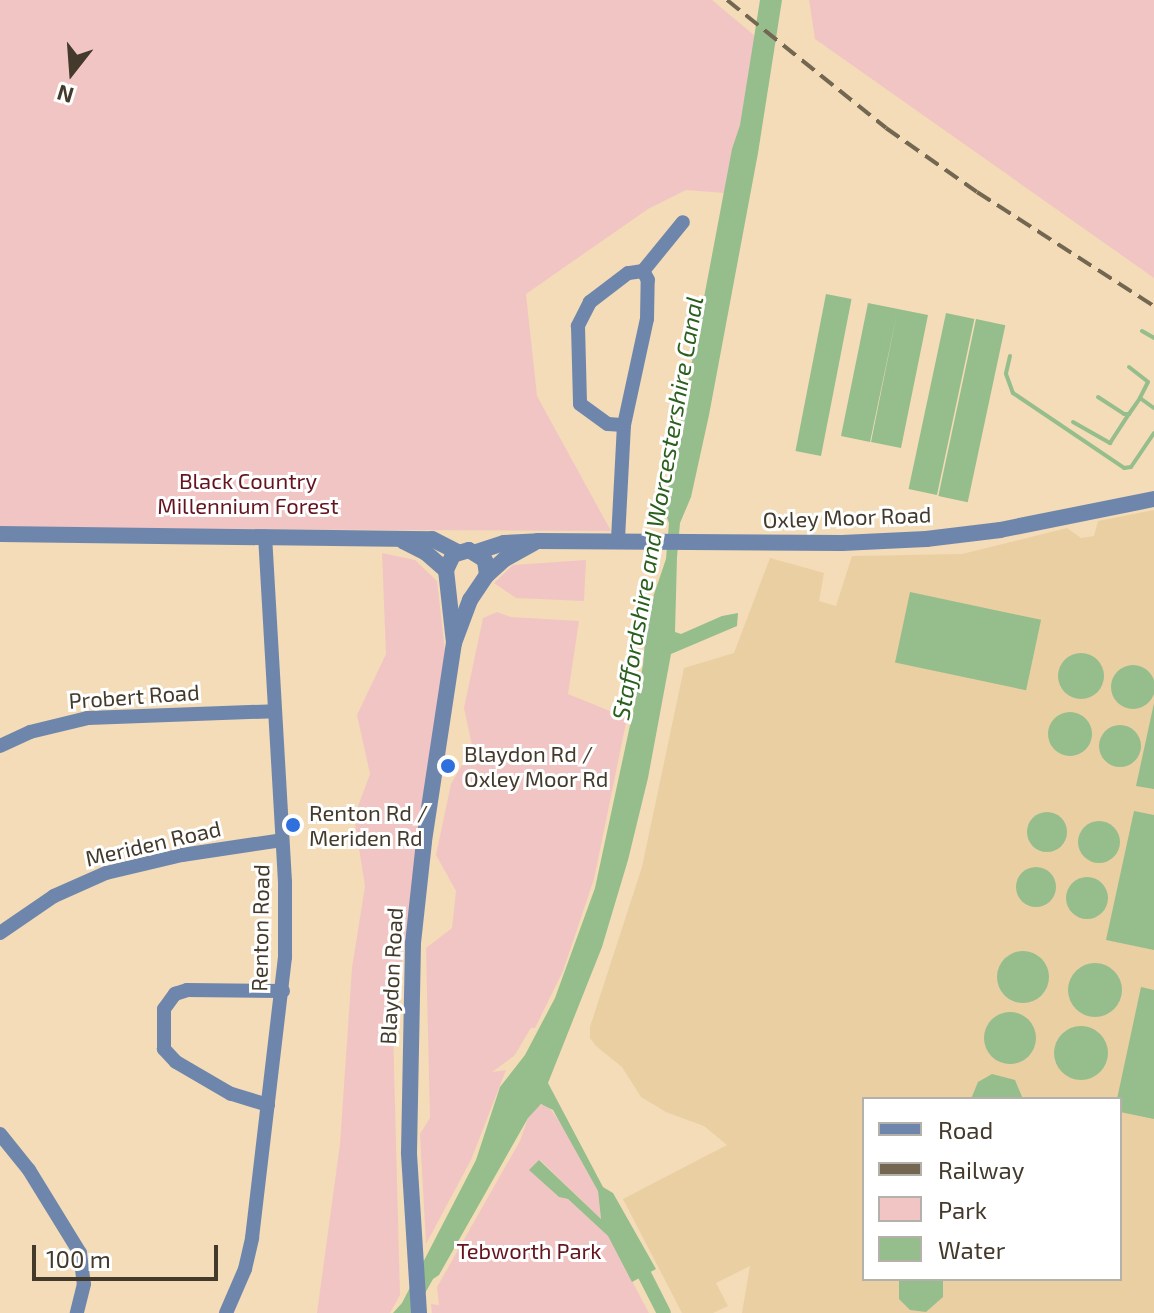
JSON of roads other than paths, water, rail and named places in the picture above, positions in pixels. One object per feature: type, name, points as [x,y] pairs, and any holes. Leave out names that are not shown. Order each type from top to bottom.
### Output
[{"type":"street","points":[[624,425],[608,424],[580,404],[578,326],[590,302],[628,273],[643,271],[673,244],[683,222]]},
{"type":"street","points":[[618,539],[624,425],[647,319],[648,280],[643,271]]},
{"type":"street","name":"Oxley Moor Road","points":[[476,552],[504,543],[538,541],[618,539],[770,543],[926,539],[1000,530],[1154,499]]},
{"type":"street","points":[[0,534],[398,538],[432,539],[458,552],[476,552],[485,560],[487,575],[477,589],[458,589],[425,552],[398,538]]},
{"type":"street","name":"Renton Road","points":[[226,1313],[249,1251],[283,991],[286,918],[265,537]]},
{"type":"street","name":"Oxley Moor Road","points":[[487,575],[505,559],[538,541]]},
{"type":"street","points":[[447,574],[450,559],[458,552]]},
{"type":"street","name":"Blaydon Road","points":[[419,1313],[412,1226],[409,1073],[413,943],[424,841],[454,643],[447,574]]},
{"type":"street","name":"Blaydon Road","points":[[454,643],[477,589]]},
{"type":"street","name":"Probert Road","points":[[0,746],[30,732],[88,718],[275,711]]},
{"type":"street","name":"Meriden Road","points":[[0,933],[54,896],[106,873],[226,847],[282,840]]},
{"type":"street","points":[[268,1105],[231,1094],[176,1062],[164,1049],[164,1009],[175,994],[187,990],[283,991]]},
{"type":"street","points":[[0,1134],[29,1170],[80,1253],[84,1284],[78,1313]]},
{"type":"water","points":[[760,0],[782,0],[758,153],[709,415],[691,497],[680,523],[677,557],[675,632],[681,634],[722,616],[738,613],[737,626],[671,654],[648,778],[628,860],[602,947],[548,1083],[603,1187],[613,1193],[656,1269],[632,1282],[608,1236],[568,1199],[559,1197],[529,1170],[539,1160],[601,1219],[598,1191],[553,1110],[541,1104],[528,1118],[439,1275],[433,1279],[414,1313],[393,1313],[402,1303],[476,1160],[500,1087],[525,1055],[555,998],[595,888],[643,665],[647,615],[666,559],[669,523],[664,510],[732,149],[740,125]]},
{"type":"water","points":[[826,294],[852,299],[821,456],[795,451]]},
{"type":"water","points":[[868,303],[928,315],[901,448],[871,442],[897,313],[870,442],[841,436]]},
{"type":"water","points":[[946,313],[974,319],[937,495],[909,489]]},
{"type":"water","points":[[976,319],[1005,325],[968,502],[938,496]]},
{"type":"water","points":[[910,592],[1041,620],[1026,690],[895,662]]},
{"type":"water","points":[[1081,653],[1097,660],[1104,676],[1097,692],[1081,699],[1065,692],[1058,676],[1065,660]]},
{"type":"water","points":[[1133,665],[1148,672],[1155,687],[1148,702],[1133,709],[1118,702],[1111,687],[1118,672]]},
{"type":"water","points":[[1154,703],[1154,789],[1136,786]]},
{"type":"water","points":[[1070,712],[1086,718],[1092,734],[1086,750],[1070,756],[1054,750],[1048,734],[1054,718]]},
{"type":"water","points":[[1120,725],[1135,731],[1141,746],[1135,761],[1120,767],[1105,761],[1099,746],[1105,731]]},
{"type":"water","points":[[1134,811],[1154,815],[1154,950],[1106,940]]},
{"type":"water","points":[[1047,812],[1061,818],[1067,832],[1061,846],[1047,852],[1033,846],[1027,832],[1033,818]]},
{"type":"water","points":[[1099,821],[1114,827],[1120,842],[1114,857],[1099,863],[1084,857],[1078,842],[1084,827]]},
{"type":"water","points":[[1036,867],[1050,873],[1056,887],[1050,901],[1036,907],[1022,901],[1016,887],[1022,873]]},
{"type":"water","points":[[1087,877],[1102,883],[1108,898],[1102,913],[1087,919],[1072,913],[1066,898],[1072,883]]},
{"type":"water","points":[[1023,951],[1041,959],[1049,977],[1041,995],[1023,1003],[1005,995],[997,977],[1005,959]]},
{"type":"water","points":[[1095,963],[1114,971],[1122,990],[1114,1009],[1095,1017],[1076,1009],[1068,990],[1076,971]]},
{"type":"water","points":[[1141,987],[1154,990],[1154,1119],[1122,1112],[1122,1097],[1117,1097]]},
{"type":"water","points":[[1010,1012],[1028,1020],[1036,1038],[1028,1056],[1010,1064],[992,1056],[984,1038],[992,1020]]},
{"type":"water","points":[[1081,1026],[1100,1034],[1108,1053],[1100,1072],[1081,1080],[1062,1072],[1054,1053],[1062,1034]]},
{"type":"water","points":[[992,1074],[1015,1080],[1022,1097],[972,1097],[978,1082]]},
{"type":"water","points":[[899,1281],[943,1281],[943,1297],[926,1312],[910,1310],[899,1299]]},
{"type":"waterway","points":[[1142,331],[1154,338]]},
{"type":"waterway","points":[[1010,356],[1006,374],[1013,393],[1124,468],[1131,467],[1154,433]]},
{"type":"waterway","points":[[1129,367],[1148,382],[1140,398]]},
{"type":"waterway","points":[[1098,397],[1124,414],[1129,414],[1140,398],[1154,408]]},
{"type":"waterway","points":[[1073,422],[1110,443],[1129,414]]},
{"type":"waterway","points":[[637,1260],[664,1313]]},
{"type":"railway","points":[[727,0],[886,128],[977,192],[1154,306]]},
{"type":"place","name":"Blaydon Rd / Oxley Moor Rd","points":[[448,766]]},
{"type":"place","name":"Renton Rd / Meriden Rd","points":[[293,825]]},
{"type":"park label","name":"Black Country Millennium Forest","points":[[248,492]]},
{"type":"park label","name":"Tebworth Park","points":[[529,1251]]},
{"type":"water label","name":"Staffordshire and Worcestershire Canal","points":[[657,508]]}]
